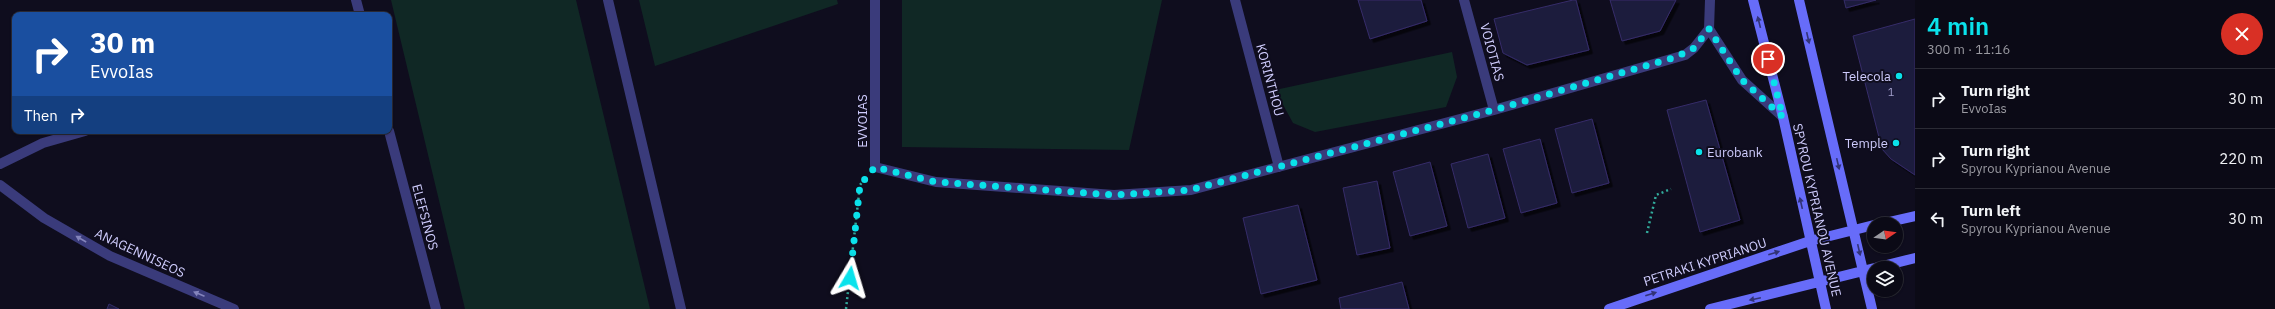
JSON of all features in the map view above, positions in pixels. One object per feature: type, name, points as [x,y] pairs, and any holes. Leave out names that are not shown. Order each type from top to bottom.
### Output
[{"type":"main road","name":"SPYROU KYPRIANOU AVENUE","points":[[1753,0],[1783,117],[1826,309]]},
{"type":"main road","points":[[1799,0],[1855,230],[1872,309]]},
{"type":"main road","points":[[1903,219],[1915,216]]},
{"type":"main road","name":"PETRAKI KYPRIANOU","points":[[1608,309],[1810,241],[1867,227]]},
{"type":"main road","points":[[1710,309],[1915,258]]},
{"type":"street","points":[[356,0],[359,12]]},
{"type":"street","points":[[608,0],[681,309]]},
{"type":"street","name":"EVVOIAS","points":[[875,0],[875,167]]},
{"type":"street","name":"KORINTHOU","points":[[1235,0],[1279,167]]},
{"type":"street","name":"VOIOTIAS","points":[[1464,0],[1494,110]]},
{"type":"street","points":[[875,167],[936,182],[1114,195],[1190,190],[1494,110],[1685,55],[1694,48],[1709,29],[1710,0]]},
{"type":"street","name":"SPYROU KYPRIANOU AVENUE","points":[[1709,29],[1742,80],[1783,117]]},
{"type":"street","points":[[0,164],[43,142],[74,134]]},
{"type":"street","name":"ELEFSINOS","points":[[390,134],[436,309]]},
{"type":"street","name":"ANAGENNISEOS","points":[[0,184],[44,218],[110,256],[234,309]]},
{"type":"path","points":[[846,309],[860,185],[875,167]]},
{"type":"path","points":[[1647,233],[1656,195],[1671,189]]},
{"type":"green space","points":[[391,0],[576,0],[650,309],[465,309]]},
{"type":"green space","points":[[639,0],[837,0],[838,4],[655,66]]},
{"type":"green space","points":[[902,0],[1162,0],[1129,150],[902,147]]},
{"type":"green space","points":[[1452,52],[1457,77],[1446,107],[1315,132],[1293,123],[1275,90]]},
{"type":"building","points":[[1358,0],[1421,0],[1427,21],[1370,39]]},
{"type":"building","points":[[1576,0],[1589,50],[1527,65],[1503,53],[1494,19]]},
{"type":"building","points":[[1610,0],[1676,0],[1660,31],[1622,41]]},
{"type":"building","points":[[1844,0],[1876,0],[1846,8]]},
{"type":"building","points":[[1915,19],[1915,175],[1891,159],[1882,149],[1853,36]]},
{"type":"building","name":"Eurobank","points":[[1706,100],[1740,220],[1700,232],[1667,110]]},
{"type":"building","points":[[1592,119],[1609,183],[1572,193],[1555,129]]},
{"type":"building","points":[[1540,139],[1557,203],[1521,213],[1503,149]]},
{"type":"building","points":[[1488,154],[1505,218],[1468,228],[1451,164]]},
{"type":"building","points":[[1430,162],[1447,226],[1410,236],[1393,172]]},
{"type":"building","points":[[1377,181],[1390,248],[1357,255],[1343,188]]},
{"type":"building","points":[[1298,205],[1317,280],[1261,294],[1243,218]]},
{"type":"building","points":[[1402,282],[1409,309],[1341,309],[1339,298]]},
{"type":"building","points":[[109,304],[119,309],[107,309]]},
{"type":"place","name":"Telecola","points":[[1899,76]]},
{"type":"place","name":"Temple","points":[[1896,143]]},
{"type":"place","name":"Eurobank","points":[[1699,152]]},
{"type":"route","points":[[850,278],[860,185],[875,167],[936,182],[1114,195],[1190,190],[1494,110],[1685,55],[1702,40],[1709,29],[1742,80],[1783,117],[1768,59]]}]
